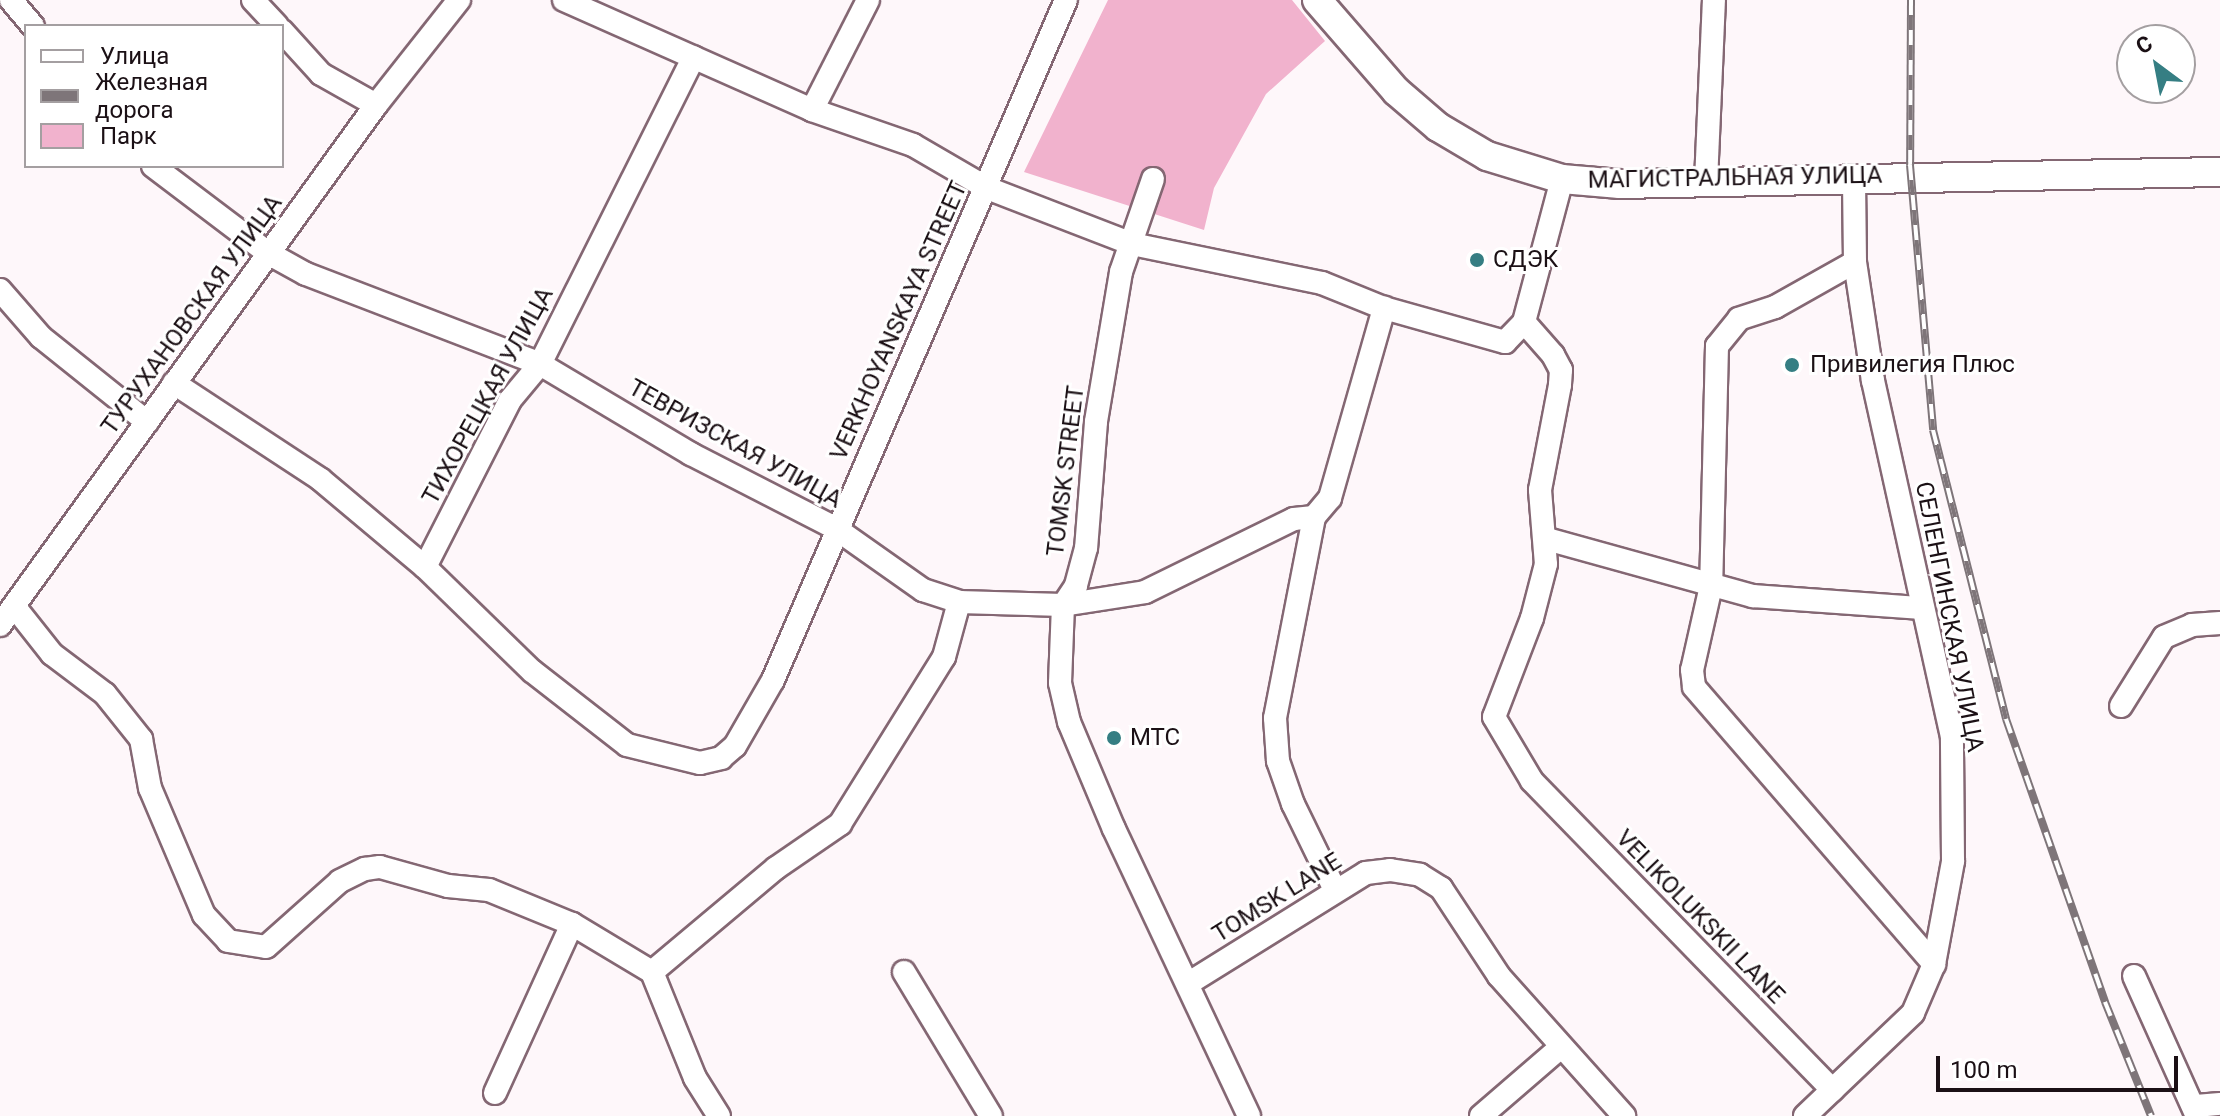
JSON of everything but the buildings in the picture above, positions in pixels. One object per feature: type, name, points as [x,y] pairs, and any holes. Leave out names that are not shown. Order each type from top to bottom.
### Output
[{"type":"main road","name":"МАГИСТРАЛЬНАЯ УЛИЦА","points":[[1317,0],[1396,91],[1438,127],[1487,156],[1562,179],[1620,184],[1854,176],[2220,172]]},
{"type":"street","points":[[11,0],[31,24]]},
{"type":"street","points":[[253,0],[275,24]]},
{"type":"street","name":"ТУРУХАНОВСКАЯ УЛИЦА","points":[[0,625],[376,105],[459,0]]},
{"type":"street","points":[[564,0],[812,110],[913,145],[987,188],[1132,244],[1322,283],[1384,308],[1505,342],[1524,322],[1562,179]]},
{"type":"street","points":[[812,110],[868,0]]},
{"type":"street","name":"VERKHOYANSKAYA STREET","points":[[425,567],[532,671],[627,745],[700,763],[721,758],[747,730],[987,188],[1066,0]]},
{"type":"street","points":[[1706,182],[1714,0]]},
{"type":"street","points":[[284,33],[321,74],[376,105]]},
{"type":"street","name":"ТИХОРЕЦКАЯ УЛИЦА","points":[[425,567],[510,400],[540,364],[694,57]]},
{"type":"street","name":"ТЕВРИЗСКАЯ УЛИЦА","points":[[156,168],[268,253],[306,274],[540,364],[691,454],[835,528],[923,590],[959,602],[1063,605],[1145,592],[1294,519],[1314,517]]},
{"type":"street","name":"СЕЛЕНГИНСКАЯ УЛИЦА","points":[[1805,1116],[1913,1013],[1934,964],[1953,861],[1952,737],[1873,381],[1855,262],[1854,176]]},
{"type":"street","name":"TOMSK STREET","points":[[1153,179],[1121,272],[1096,422],[1086,548],[1076,586],[1063,605],[1060,683],[1069,722],[1249,1116]]},
{"type":"street","points":[[1855,262],[1775,307],[1739,319],[1717,346],[1711,586],[1692,670],[1694,687],[1934,964]]},
{"type":"street","points":[[0,290],[41,337],[147,422]]},
{"type":"street","points":[[1335,890],[1293,804],[1278,761],[1275,718],[1314,517],[1330,498],[1384,308]]},
{"type":"street","points":[[1524,322],[1561,370],[1540,490],[1547,539],[1753,596],[1922,608]]},
{"type":"street","points":[[174,383],[320,479],[425,567]]},
{"type":"street","name":"VELIKOLUKSKII LANE","points":[[1547,539],[1532,618],[1494,717],[1532,781],[1832,1090]]},
{"type":"street","points":[[652,972],[776,868],[840,824],[944,657],[959,602]]},
{"type":"street","points":[[14,606],[52,654],[105,694],[141,739],[150,788],[204,915],[228,941],[266,947],[340,881],[380,867],[448,886],[489,890],[572,924],[652,972],[695,1078],[719,1116]]},
{"type":"street","points":[[2121,706],[2164,637],[2192,625],[2220,623]]},
{"type":"street","name":"TOMSK LANE","points":[[1189,983],[1366,873],[1390,870],[1420,875],[1441,888],[1499,976],[1561,1047]]},
{"type":"street","points":[[495,1093],[572,924]]},
{"type":"street","points":[[904,972],[991,1116]]},
{"type":"street","points":[[2134,976],[2175,1073],[2197,1111],[2220,1104]]},
{"type":"street","points":[[1481,1116],[1561,1047],[1624,1116]]},
{"type":"green space","points":[[1108,0],[1292,0],[1325,41],[1266,94],[1214,188],[1204,230],[1024,172]]},
{"type":"railway","points":[[1911,0],[1910,165],[1933,430],[2006,719],[2105,1002],[2151,1116]]},
{"type":"place","name":"СДЭК","points":[[1477,260]]},
{"type":"place","name":"Привилегия Плюс","points":[[1792,365]]},
{"type":"place","name":"МТС","points":[[1114,738]]}]
